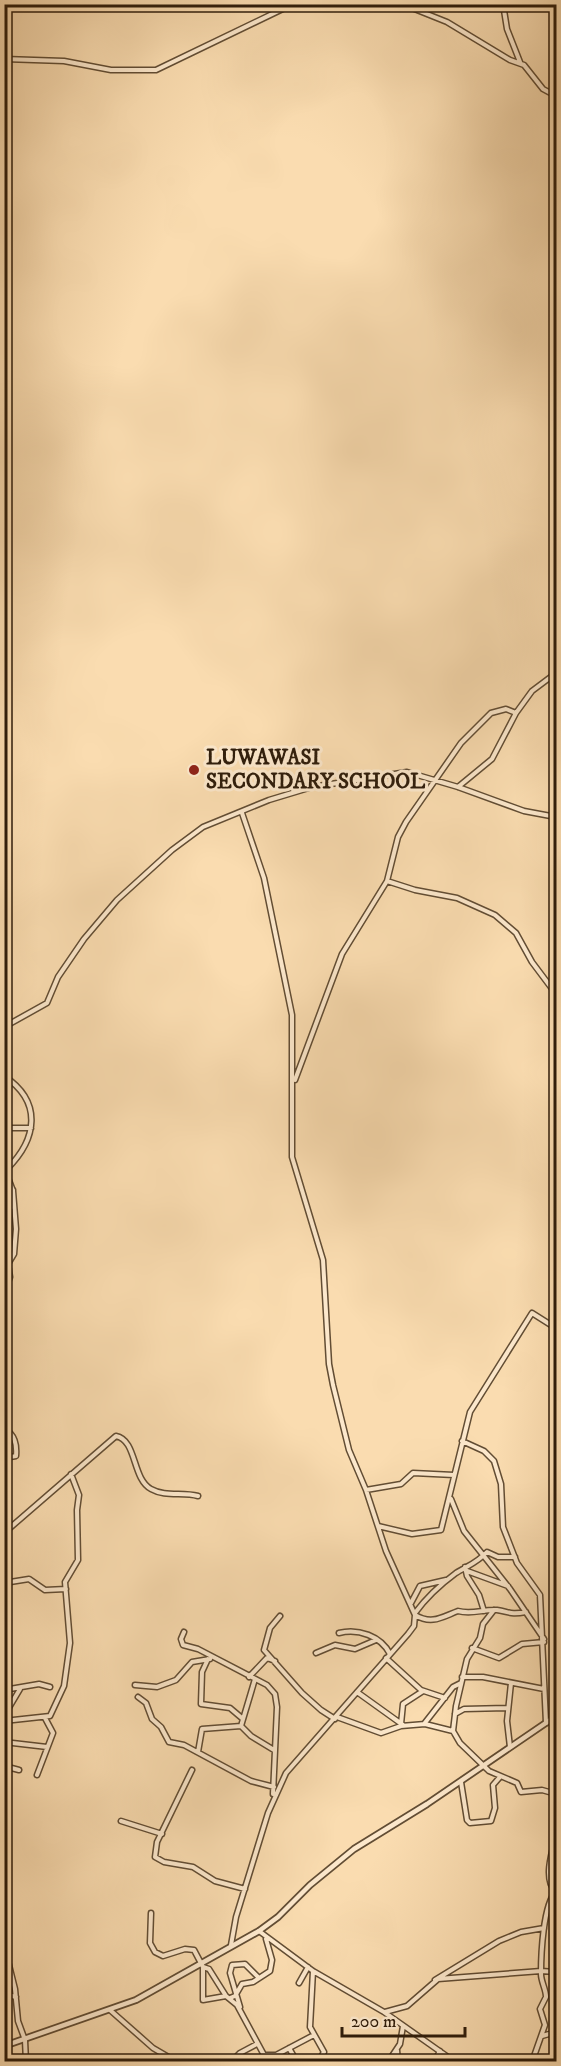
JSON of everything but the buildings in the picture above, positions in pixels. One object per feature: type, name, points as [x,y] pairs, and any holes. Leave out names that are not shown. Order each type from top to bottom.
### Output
[{"type":"street","points":[[4,59],[64,61],[111,70],[156,70],[293,4]]},
{"type":"street","points":[[402,4],[454,25],[510,60],[520,62],[527,67],[543,90],[556,96]]},
{"type":"street","points":[[503,4],[507,29],[520,62]]},
{"type":"street","points":[[459,787],[492,759],[516,713],[532,691],[556,674]]},
{"type":"street","points":[[294,1084],[342,954],[387,881],[398,837],[419,800],[461,743],[480,722],[499,710],[506,709],[516,713]]},
{"type":"street","points":[[4,1027],[47,1003],[58,976],[77,947],[128,889],[194,833],[312,786],[407,772],[434,782],[459,787],[524,811],[556,817]]},
{"type":"street","points":[[242,813],[264,878],[289,998],[293,1030],[292,1157],[323,1260],[329,1364],[345,1437],[395,1573],[415,1614],[414,1626],[408,1634],[336,1718],[293,1763],[273,1798]]},
{"type":"street","points":[[387,881],[415,890],[457,898],[495,915],[516,933],[532,962],[556,994]]},
{"type":"street","points":[[4,1076],[18,1086],[26,1099],[31,1128],[24,1150],[6,1168],[13,1190],[16,1229],[14,1252],[9,1262],[10,1277],[4,1294]]},
{"type":"street","points":[[4,1128],[31,1128]]},
{"type":"street","points":[[4,1191],[13,1190]]},
{"type":"street","points":[[4,1209],[13,1206]]},
{"type":"street","points":[[378,1526],[408,1534],[439,1532],[446,1518],[454,1475],[471,1409],[532,1313],[550,1325]]},
{"type":"street","points":[[4,1371],[7,1390]]},
{"type":"street","points":[[4,1428],[14,1436],[16,1450],[16,1456],[4,1458]]},
{"type":"street","points":[[4,1533],[118,1436],[126,1442],[137,1471],[149,1488],[168,1494],[198,1496]]},
{"type":"street","points":[[462,1441],[484,1451],[494,1461],[501,1484],[502,1524],[526,1579],[540,1593],[546,1723]]},
{"type":"street","points":[[366,1490],[404,1483],[413,1473],[454,1475]]},
{"type":"street","points":[[20,1688],[4,1719],[45,1718],[54,1712],[64,1686],[70,1643],[65,1582],[78,1560],[79,1532],[76,1513],[80,1495],[71,1474]]},
{"type":"street","points":[[451,1498],[464,1531],[508,1586],[544,1641]]},
{"type":"street","points":[[411,1603],[420,1587],[446,1580],[476,1563],[488,1552],[498,1557],[515,1557]]},
{"type":"street","points":[[466,1569],[508,1586]]},
{"type":"street","points":[[466,1569],[484,1611]]},
{"type":"street","points":[[4,1583],[29,1579],[45,1590],[66,1589]]},
{"type":"street","points":[[415,1614],[425,1600],[446,1580]]},
{"type":"street","points":[[415,1614],[426,1620],[442,1619],[455,1611],[467,1614],[494,1610],[509,1615],[526,1612]]},
{"type":"street","points":[[494,1610],[484,1622],[480,1638],[472,1648],[462,1677],[453,1731],[460,1743],[500,1777],[516,1783],[521,1792],[542,1790],[556,1794]]},
{"type":"street","points":[[280,1616],[270,1628],[263,1648],[304,1696],[336,1718],[381,1733],[403,1725],[424,1724],[453,1731]]},
{"type":"street","points":[[339,1633],[356,1630],[376,1640],[390,1654]]},
{"type":"street","points":[[184,1632],[181,1639],[183,1645],[198,1649],[255,1679],[272,1689],[277,1699],[273,1798],[236,1917],[231,1945]]},
{"type":"street","points":[[316,1653],[335,1645],[355,1649],[376,1640]]},
{"type":"street","points":[[472,1648],[499,1659],[522,1644],[544,1641]]},
{"type":"street","points":[[249,1677],[267,1658],[276,1662]]},
{"type":"street","points":[[386,1658],[424,1691],[445,1698]]},
{"type":"street","points":[[208,1659],[202,1672],[201,1704],[230,1708],[243,1719]]},
{"type":"street","points":[[135,1685],[157,1687],[179,1678],[192,1662],[218,1660]]},
{"type":"street","points":[[462,1677],[544,1689]]},
{"type":"street","points":[[241,1726],[255,1679]]},
{"type":"street","points":[[424,1724],[453,1688],[461,1683]]},
{"type":"street","points":[[510,1747],[507,1708],[511,1683]]},
{"type":"street","points":[[4,1690],[39,1684],[51,1687]]},
{"type":"street","points":[[403,1725],[403,1704],[424,1691]]},
{"type":"street","points":[[357,1692],[403,1725]]},
{"type":"street","points":[[138,1696],[146,1704],[152,1719],[161,1727],[167,1740],[184,1745],[245,1779],[274,1787]]},
{"type":"street","points":[[454,1715],[464,1709],[507,1708]]},
{"type":"street","points":[[4,2046],[136,2000],[202,1965],[278,1917],[309,1885],[348,1854],[461,1782],[556,1717]]},
{"type":"street","points":[[556,1717],[556,1730]]},
{"type":"street","points":[[37,1775],[53,1733],[45,1718]]},
{"type":"street","points":[[198,1753],[202,1729],[241,1726],[274,1750]]},
{"type":"street","points":[[4,1742],[47,1747]]},
{"type":"street","points":[[4,1766],[19,1770]]},
{"type":"street","points":[[192,1770],[154,1853],[158,1860],[193,1867],[215,1881],[245,1889]]},
{"type":"street","points":[[461,1782],[467,1820],[470,1823],[485,1823],[491,1821],[494,1812],[493,1785],[500,1777]]},
{"type":"street","points":[[121,1821],[162,1834]]},
{"type":"street","points":[[532,2061],[544,2025],[540,2009],[546,1992],[541,1971],[544,1928],[556,1891],[551,1886],[550,1868],[556,1836]]},
{"type":"street","points":[[151,1912],[150,1943],[155,1952],[163,1956],[190,1948],[194,1950],[202,1965],[203,2000],[228,1997],[242,1984],[270,1971],[272,1966],[267,1939]]},
{"type":"street","points":[[384,2012],[407,2006],[434,1981],[499,1941],[521,1932],[544,1928]]},
{"type":"street","points":[[259,1930],[267,1939],[313,1971],[384,2012],[455,2061]]},
{"type":"street","points":[[4,1945],[16,1997],[18,2021],[25,2040],[26,2061]]},
{"type":"street","points":[[240,2011],[237,1991],[230,1973],[232,1965],[244,1964],[259,1978]]},
{"type":"street","points":[[202,1965],[209,1969],[240,2011],[268,2061]]},
{"type":"street","points":[[299,1983],[308,1967]]},
{"type":"street","points":[[313,1971],[309,2022],[314,2035],[324,2049],[318,2061]]},
{"type":"street","points":[[434,1981],[541,1971],[556,1972]]},
{"type":"street","points":[[4,1994],[16,1997]]},
{"type":"street","points":[[110,2010],[153,2048],[177,2061]]},
{"type":"street","points":[[388,2061],[397,2050],[402,2037],[402,2025]]},
{"type":"street","points":[[542,2036],[556,2032]]},
{"type":"street","points":[[264,2055],[270,2057],[314,2035]]},
{"type":"street","points":[[231,2061],[257,2044]]},
{"type":"street","points":[[289,2048],[297,2061]]},
{"type":"street","points":[[397,2050],[398,2061]]},
{"type":"street","points":[[434,2061],[440,2051]]},
{"type":"street","points":[[551,2061],[556,2058]]},
{"type":"place","name":"LUWAWASI SECONDARY SCHOOL","points":[[194,770]]}]
